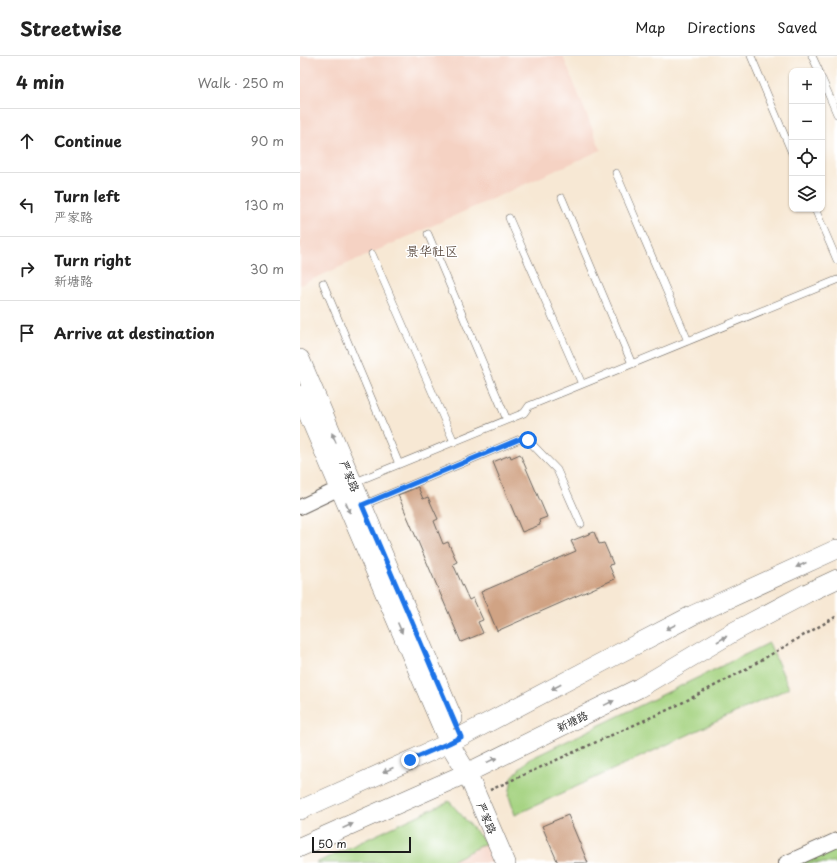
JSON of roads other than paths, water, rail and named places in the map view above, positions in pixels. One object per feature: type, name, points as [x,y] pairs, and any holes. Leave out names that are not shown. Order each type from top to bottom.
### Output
[{"type":"main road","name":"严家路","points":[[300,358],[346,486],[455,740]]},
{"type":"main road","name":"严家路","points":[[300,395],[346,486],[362,505],[467,773],[506,863]]},
{"type":"main road","points":[[300,810],[455,740],[693,615],[837,549]]},
{"type":"main road","name":"新塘路","points":[[300,847],[467,773],[639,688],[735,631],[806,593],[837,579]]},
{"type":"street","points":[[300,507],[346,486]]},
{"type":"street","points":[[786,863],[837,840]]},
{"type":"lane","points":[[751,56],[789,146]]},
{"type":"lane","points":[[812,56],[818,68]]},
{"type":"lane","points":[[825,86],[837,114]]},
{"type":"lane","points":[[616,173],[688,341]]},
{"type":"lane","points":[[562,198],[632,364]]},
{"type":"lane","points":[[816,212],[837,260]]},
{"type":"lane","points":[[509,218],[582,384]]},
{"type":"lane","points":[[428,234],[507,420]]},
{"type":"lane","points":[[372,254],[454,442]]},
{"type":"lane","points":[[346,486],[524,413],[529,406],[837,280]]},
{"type":"lane","points":[[323,283],[399,464]]},
{"type":"lane","points":[[362,505],[520,439],[528,440],[557,470],[581,524]]},
{"type":"district","name":"景华社区","points":[[432,250]]}]
